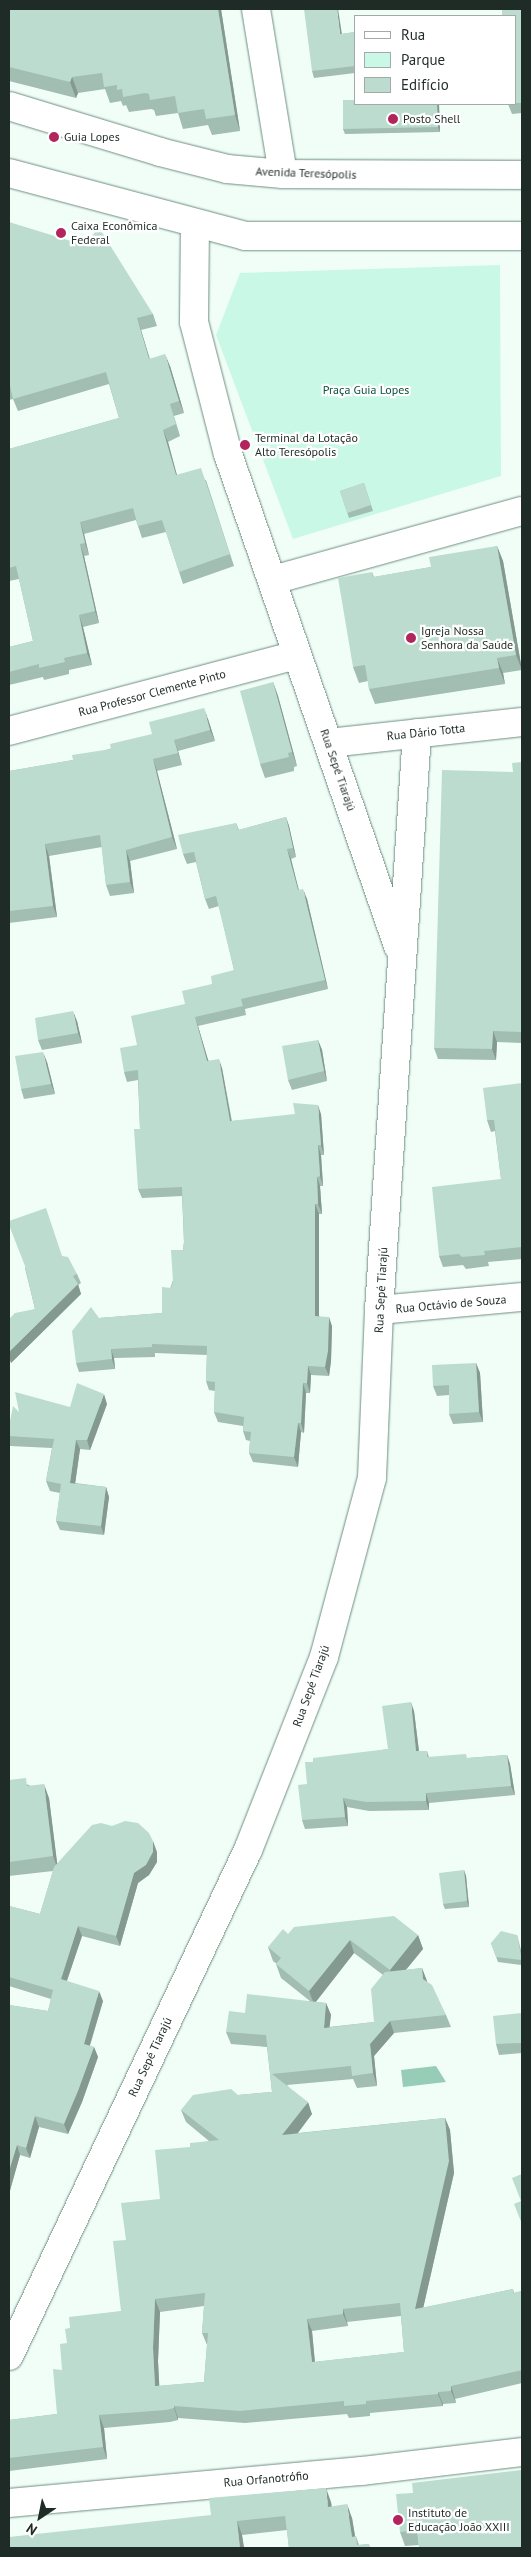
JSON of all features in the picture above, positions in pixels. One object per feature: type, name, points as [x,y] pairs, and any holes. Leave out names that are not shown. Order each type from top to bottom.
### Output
[{"type":"street","points":[[256,9],[282,174]]},
{"type":"street","name":"Avenida Teresópolis","points":[[9,106],[160,152],[227,169],[282,174],[522,175]]},
{"type":"street","points":[[9,173],[245,236],[522,236]]},
{"type":"street","points":[[195,224],[194,322],[228,454],[273,580],[522,511]]},
{"type":"street","name":"Rua Sepé Tiarajú","points":[[273,580],[296,655],[329,742],[403,959]]},
{"type":"street","name":"Rua Professor Clemente Pinto","points":[[9,731],[296,655]]},
{"type":"street","name":"Rua Dário Totta","points":[[329,742],[522,722]]},
{"type":"street","name":"Rua Sepé Tiarajú","points":[[9,2356],[248,1850],[324,1657],[372,1478],[380,1310],[416,734]]},
{"type":"street","name":"Rua Octávio de Souza","points":[[380,1310],[522,1297]]},
{"type":"street","name":"Rua Orfanotrófio","points":[[9,2503],[352,2472],[522,2452]]},
{"type":"green space","name":"Praça Guia Lopes","points":[[500,265],[501,476],[293,539],[216,335],[240,273]]},
{"type":"shaded area","points":[[436,2066],[446,2082],[403,2087],[401,2070]]},
{"type":"building","points":[[9,9],[218,9],[235,115],[206,119],[204,109],[178,113],[175,96],[150,100],[149,94],[145,93],[123,97],[122,89],[117,90],[117,85],[104,87],[102,73],[72,77],[70,82],[9,67]]},
{"type":"building","points":[[304,9],[337,9],[340,34],[354,32],[354,66],[312,71]]},
{"type":"building","points":[[502,9],[522,9],[522,103],[516,103],[516,15],[502,15]]},
{"type":"building","points":[[343,100],[354,100],[354,105],[437,105],[438,127],[343,129]]},
{"type":"building","points":[[9,222],[87,246],[98,226],[153,314],[137,318],[149,359],[165,354],[179,401],[170,404],[176,424],[163,430],[176,475],[201,468],[230,554],[179,572],[162,520],[138,526],[133,508],[80,522],[85,543],[80,544],[95,611],[79,615],[87,653],[64,658],[65,662],[39,668],[39,664],[9,672],[9,647],[33,641],[16,566],[9,568],[9,449],[119,418],[106,372],[13,399],[9,387]]},
{"type":"building","points":[[364,483],[371,505],[347,513],[340,491]]},
{"type":"building","points":[[497,546],[516,655],[497,658],[499,668],[369,689],[365,665],[353,667],[338,578],[372,572],[373,577],[431,567],[429,557]]},
{"type":"building","points":[[273,682],[292,752],[288,753],[289,757],[260,764],[240,691]]},
{"type":"building","points":[[204,708],[210,730],[174,740],[178,753],[153,759],[172,837],[126,850],[130,882],[106,885],[100,835],[45,844],[53,906],[9,911],[9,771],[73,760],[72,755],[111,749],[110,744],[152,734],[149,722]]},
{"type":"building","points":[[522,762],[522,1032],[493,1031],[492,1049],[434,1048],[442,770],[513,772],[512,763]]},
{"type":"building","points":[[286,817],[293,848],[287,849],[298,890],[303,889],[325,980],[241,999],[243,1006],[195,1017],[207,1061],[219,1059],[230,1121],[295,1114],[293,1103],[318,1105],[321,1145],[318,1145],[320,1176],[317,1177],[318,1204],[315,1204],[315,1316],[329,1317],[328,1351],[325,1367],[308,1366],[307,1383],[303,1383],[301,1423],[298,1423],[294,1457],[249,1453],[251,1432],[243,1431],[244,1417],[214,1412],[215,1382],[206,1381],[207,1346],[152,1344],[152,1347],[111,1349],[112,1359],[76,1363],[72,1331],[91,1307],[99,1318],[162,1313],[162,1287],[171,1288],[173,1282],[171,1250],[183,1250],[182,1187],[138,1189],[134,1129],[140,1129],[138,1070],[124,1072],[120,1048],[137,1045],[131,1016],[185,1004],[182,991],[212,984],[211,976],[234,970],[216,896],[205,899],[194,852],[183,854],[178,835],[236,823],[238,830]]},
{"type":"building","points":[[73,1011],[78,1033],[38,1040],[35,1018]]},
{"type":"building","points":[[318,1040],[324,1071],[288,1080],[282,1046]]},
{"type":"building","points":[[43,1052],[51,1084],[21,1089],[15,1056]]},
{"type":"building","points":[[522,1083],[522,1247],[484,1251],[485,1255],[462,1257],[459,1254],[439,1256],[432,1187],[501,1179],[494,1120],[487,1120],[483,1088]]},
{"type":"building","points":[[46,1208],[62,1256],[68,1257],[77,1274],[73,1276],[78,1284],[9,1352],[9,1319],[15,1313],[35,1309],[25,1266],[9,1221]]},
{"type":"building","points":[[476,1363],[479,1412],[449,1414],[449,1385],[433,1386],[432,1365]]},
{"type":"building","points":[[77,1383],[104,1394],[87,1440],[76,1440],[70,1483],[106,1487],[101,1526],[56,1521],[61,1484],[46,1481],[54,1439],[9,1436],[13,1406],[19,1412],[15,1392],[70,1407]]},
{"type":"building","points":[[411,1702],[416,1751],[427,1751],[427,1757],[466,1754],[467,1758],[507,1755],[511,1786],[426,1793],[426,1801],[366,1802],[343,1798],[345,1817],[302,1820],[298,1785],[307,1784],[305,1762],[313,1762],[313,1758],[388,1749],[382,1706]]},
{"type":"building","points":[[26,1778],[27,1786],[44,1784],[53,1856],[9,1862],[9,1780]]},
{"type":"building","points":[[125,1821],[138,1823],[149,1833],[153,1841],[153,1852],[146,1865],[134,1873],[116,1936],[78,1926],[61,1979],[99,1991],[84,2044],[94,2047],[64,2124],[35,2116],[26,2148],[17,2145],[9,2171],[9,2005],[48,2011],[53,1990],[9,1977],[9,1906],[40,1914],[54,1867],[92,1825],[101,1823],[112,1826]]},
{"type":"building","points":[[464,1870],[467,1901],[443,1904],[439,1873]]},
{"type":"building","points":[[394,1916],[418,1935],[390,1970],[350,1940],[309,1991],[276,1964],[281,1958],[268,1947],[283,1929],[288,1934],[294,1927]]},
{"type":"building","points":[[501,1931],[517,1935],[522,1960],[496,1957],[491,1943]]},
{"type":"building","points":[[422,1968],[423,1979],[432,1985],[446,2015],[390,2021],[370,2044],[373,2073],[352,2076],[351,2066],[272,2074],[308,2102],[282,2135],[445,2118],[449,2161],[415,2309],[513,2289],[513,2293],[522,2291],[522,2370],[451,2386],[451,2391],[438,2392],[438,2394],[366,2401],[366,2404],[344,2406],[344,2401],[240,2411],[174,2406],[174,2408],[166,2410],[99,2415],[103,2447],[9,2458],[9,2420],[57,2414],[53,2369],[62,2370],[60,2344],[67,2343],[65,2329],[70,2328],[69,2317],[121,2311],[113,2241],[126,2240],[121,2203],[160,2199],[155,2150],[190,2147],[190,2143],[219,2140],[181,2110],[193,2095],[231,2089],[238,2095],[272,2092],[266,2035],[226,2032],[229,2011],[245,2013],[247,1994],[326,2003],[324,2028],[374,2022],[371,1989],[385,1972]],"holes":[[[205,2293],[202,2333],[208,2333],[204,2382],[155,2386],[153,2348],[155,2299]],[[400,2303],[404,2352],[312,2362],[307,2319],[343,2314],[343,2309]]]},
{"type":"building","points":[[522,2013],[522,2043],[496,2044],[493,2016]]},
{"type":"building","points":[[522,2174],[522,2224],[514,2204],[521,2201],[512,2178]]},
{"type":"building","points":[[522,2470],[522,2548],[419,2548],[417,2530],[400,2532],[396,2494],[413,2493],[412,2483]]},
{"type":"building","points":[[326,2488],[328,2507],[347,2504],[352,2537],[356,2536],[357,2545],[369,2544],[369,2548],[289,2548],[285,2516],[237,2521],[240,2548],[9,2548],[9,2537],[211,2515],[209,2498]]},
{"type":"place","name":"Posto Shell","points":[[393,119]]},
{"type":"place","name":"Guia Lopes","points":[[54,137]]},
{"type":"place","name":"Caixa Econômica Federal","points":[[61,233]]},
{"type":"place","name":"Terminal da Lotação Alto Teresópolis","points":[[245,445]]},
{"type":"place","name":"Igreja Nossa Senhora da Saúde","points":[[411,638]]},
{"type":"place","name":"Instituto de Educação João XXIII","points":[[398,2520]]}]
